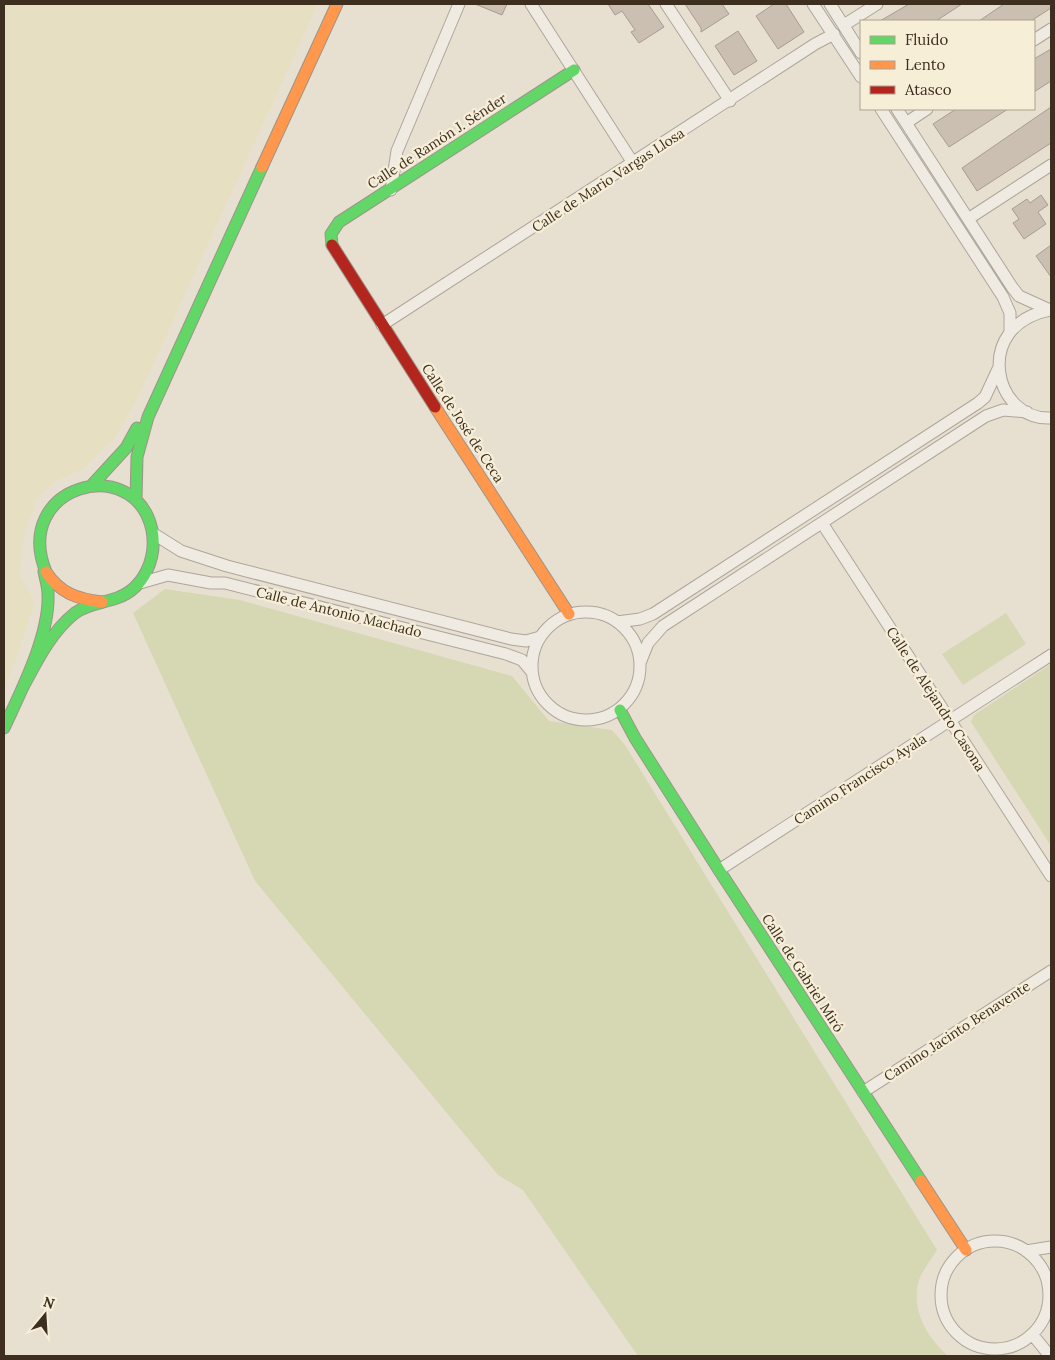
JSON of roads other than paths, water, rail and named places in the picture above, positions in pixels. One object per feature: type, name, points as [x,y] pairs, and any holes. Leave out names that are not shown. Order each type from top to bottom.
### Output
[{"type":"street","points":[[92,485],[126,448],[159,389],[337,4]]},
{"type":"street","points":[[390,190],[397,151],[459,4]]},
{"type":"street","points":[[531,4],[633,163]]},
{"type":"street","points":[[666,4],[730,101]]},
{"type":"street","points":[[813,4],[860,75]]},
{"type":"street","points":[[830,4],[860,51]]},
{"type":"street","points":[[844,26],[877,4]]},
{"type":"street","points":[[1035,39],[1051,28]]},
{"type":"street","name":"Calle de Mario Vargas Llosa","points":[[382,325],[730,101],[815,44],[834,34]]},
{"type":"street","name":"Calle de Ramón J. Sénder","points":[[332,247],[331,234],[339,222],[574,70]]},
{"type":"street","points":[[883,110],[1003,297],[1010,313],[1010,330]]},
{"type":"street","points":[[898,110],[1019,296],[1051,310]]},
{"type":"street","points":[[906,122],[925,110]]},
{"type":"street","points":[[968,219],[1051,165]]},
{"type":"street","name":"Calle de José de Ceca","points":[[332,247],[569,614]]},
{"type":"street","points":[[617,622],[640,619],[653,614],[978,404],[985,397],[998,369],[1004,338],[1010,330],[1034,313],[1051,310]]},
{"type":"street","points":[[998,369],[1007,394],[1027,412]]},
{"type":"street","points":[[136,500],[134,476],[138,449],[159,389]]},
{"type":"street","points":[[640,663],[648,643],[663,626],[986,416],[1002,410],[1027,412],[1051,418]]},
{"type":"street","points":[[4,728],[22,687],[45,614],[48,595],[38,548],[40,528],[52,505],[69,491],[92,485],[117,488],[136,500],[147,514],[154,534],[153,559],[140,582],[123,595],[76,612],[52,639],[22,687]]},
{"type":"street","name":"Calle de Alejandro Casona","points":[[822,523],[1051,876]]},
{"type":"street","name":"Calle de Antonio Machado","points":[[154,534],[181,551],[227,566],[511,639],[526,641],[540,637]]},
{"type":"street","points":[[43,569],[63,592],[82,600],[102,602]]},
{"type":"street","name":"Calle de Antonio Machado","points":[[140,582],[168,575],[211,583],[225,583],[506,654],[522,660],[532,672]]},
{"type":"street","points":[[584,612],[606,616],[617,622],[630,634],[639,652],[640,676],[634,694],[620,710],[600,719],[578,720],[560,714],[544,701],[537,691],[532,672],[532,658],[540,637],[547,628],[569,614],[584,612]]},
{"type":"street","name":"Camino Francisco Ayala","points":[[719,870],[1051,655]]},
{"type":"street","name":"Calle de Gabriel Miró","points":[[620,710],[634,738],[966,1250]]},
{"type":"street","name":"Camino Jacinto Benavente","points":[[863,1092],[1051,971]]},
{"type":"street","points":[[978,1356],[968,1343],[952,1330],[946,1320],[940,1300],[940,1287],[946,1270],[956,1257],[975,1244],[992,1241],[1015,1244],[1039,1263],[1047,1280],[1049,1292]]},
{"type":"street","points":[[1026,1251],[1051,1247]]},
{"type":"street","points":[[968,1343],[986,1349],[1009,1348],[1032,1334],[1042,1322],[1048,1305],[1051,1280]]},
{"type":"street","points":[[1032,1334],[1050,1356]]},
{"type":"street","points":[[1006,1356],[1016,1344]]}]
